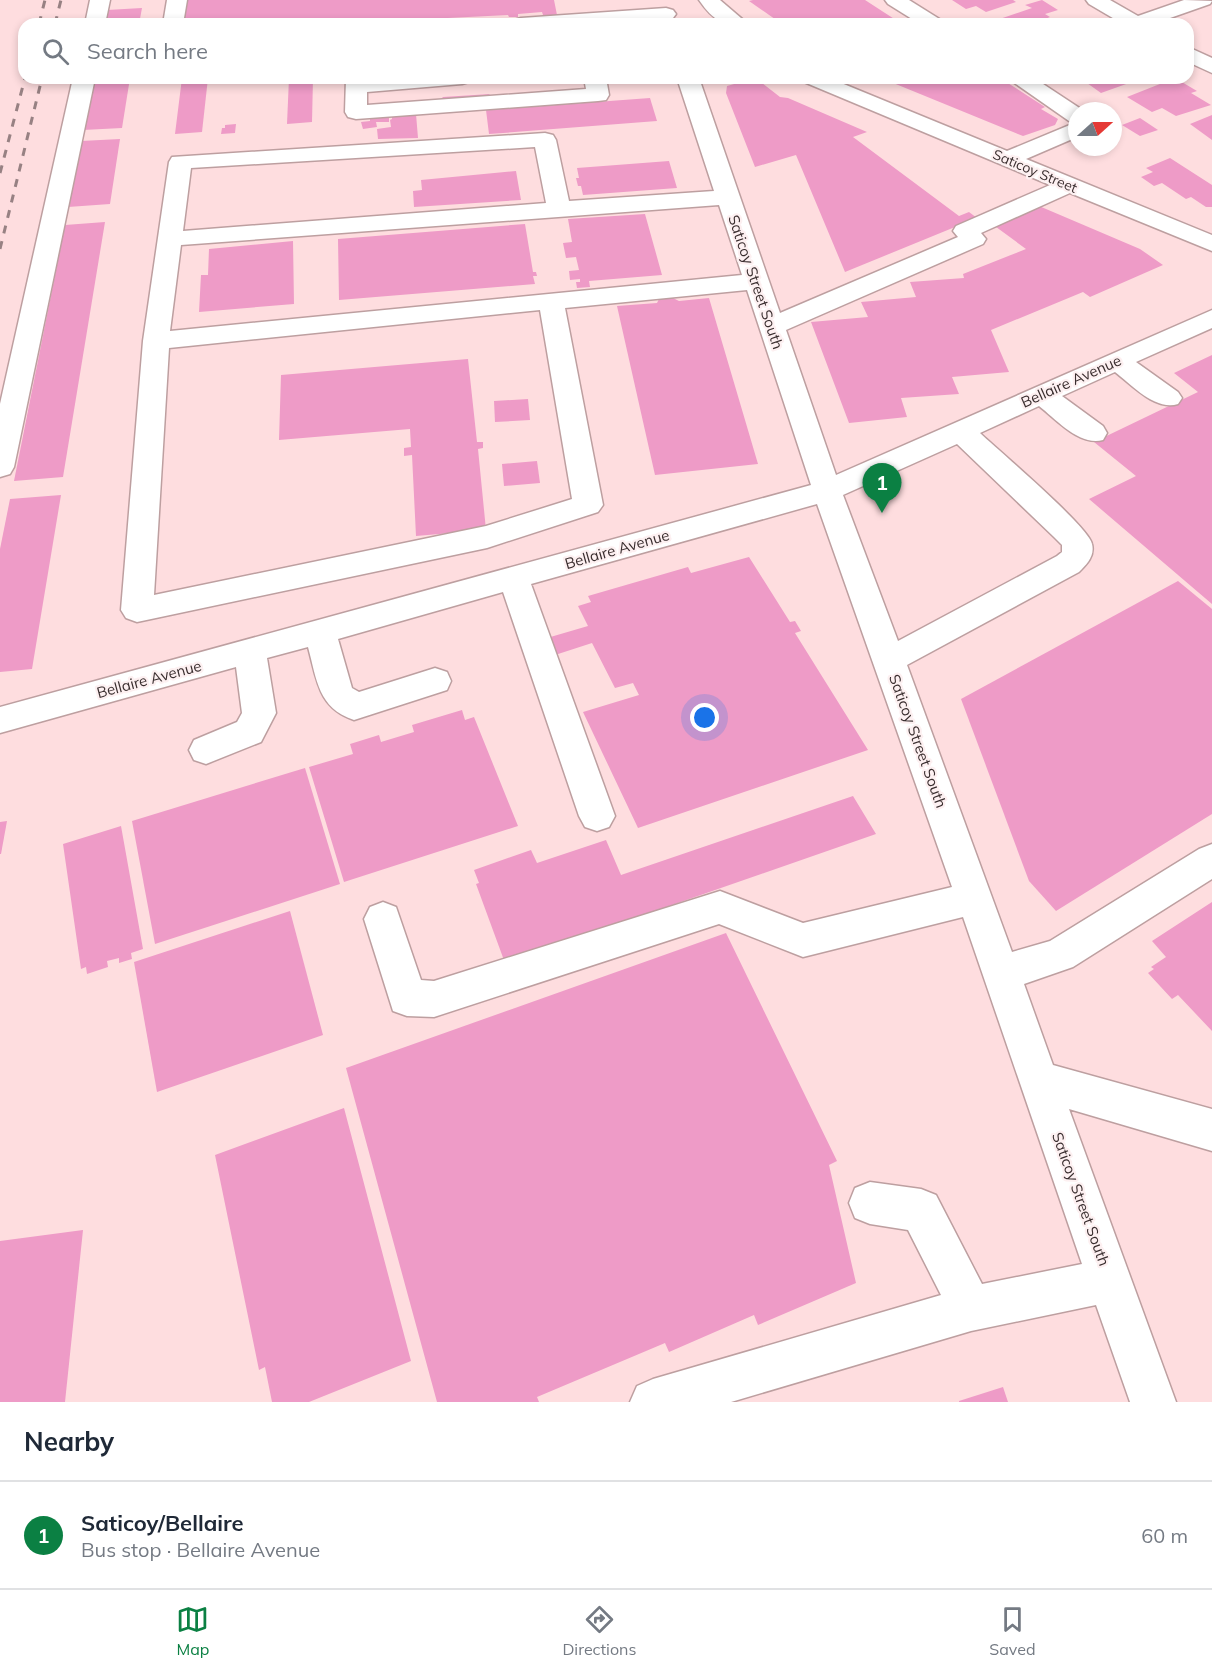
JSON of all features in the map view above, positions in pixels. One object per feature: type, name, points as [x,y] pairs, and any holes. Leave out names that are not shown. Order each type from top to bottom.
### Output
[{"type":"street","points":[[96,18],[100,0]]},
{"type":"street","points":[[174,18],[177,0]]},
{"type":"street","points":[[895,0],[924,18]]},
{"type":"street","points":[[1096,0],[1128,18]]},
{"type":"street","points":[[1151,18],[1203,0]]},
{"type":"street","points":[[716,1],[732,18]]},
{"type":"street","points":[[608,18],[666,14]]},
{"type":"street","points":[[1194,56],[1212,67]]},
{"type":"street","points":[[0,467],[83,84]]},
{"type":"street","points":[[357,84],[356,112],[598,95],[596,84]]},
{"type":"street","name":"Saticoy Street South","points":[[690,84],[827,491],[975,898],[1153,1402]]},
{"type":"street","name":"Saticoy Street","points":[[826,84],[1212,244]]},
{"type":"street","name":"Saticoy Street","points":[[834,84],[858,97]]},
{"type":"street","points":[[1029,84],[1068,110]]},
{"type":"street","points":[[1007,159],[1068,133]]},
{"type":"street","points":[[551,302],[588,505],[488,537],[136,610],[156,341],[180,162],[545,140],[559,209]]},
{"type":"street","points":[[771,327],[974,239],[965,231],[1069,185]]},
{"type":"street","points":[[170,239],[728,197]]},
{"type":"street","points":[[156,341],[756,281]]},
{"type":"street","name":"Bellaire Avenue","points":[[0,720],[827,491],[1212,318]]},
{"type":"street","points":[[1118,361],[1168,398]]},
{"type":"street","points":[[1042,394],[1093,433]]},
{"type":"street","points":[[889,660],[1068,564],[1077,555],[1077,543],[1065,529],[960,431]]},
{"type":"street","points":[[513,578],[597,816]]},
{"type":"street","points":[[320,632],[338,695],[354,707],[435,681]]},
{"type":"street","points":[[206,750],[249,732],[259,713],[250,651]]},
{"type":"street","points":[[1001,973],[1060,955],[1212,860]]},
{"type":"street","points":[[383,919],[407,998],[434,999],[720,907],[803,940],[975,898]]},
{"type":"street","points":[[1039,1080],[1212,1130]]},
{"type":"street","points":[[870,1203],[921,1210],[970,1309]]},
{"type":"street","points":[[653,1402],[970,1309],[1110,1280]]},
{"type":"building","points":[[184,0],[554,0],[557,15],[543,15],[542,12],[518,14],[518,17],[508,15],[448,18],[182,18]]},
{"type":"building","points":[[865,0],[893,18],[773,18],[749,1]]},
{"type":"building","points":[[952,0],[1013,0],[1016,2],[986,12],[976,6],[966,9]]},
{"type":"building","points":[[1042,0],[1058,10],[1045,14],[1050,17],[1048,18],[1003,18],[1032,8],[1025,5]]},
{"type":"building","points":[[142,8],[140,18],[106,18],[107,10]]},
{"type":"building","points":[[93,84],[129,84],[122,128],[83,130]]},
{"type":"building","points":[[181,84],[207,84],[202,132],[175,134]]},
{"type":"building","points":[[289,84],[313,84],[312,122],[287,124]]},
{"type":"building","points":[[763,84],[780,97],[788,98],[867,132],[853,137],[959,216],[969,212],[977,218],[845,272],[796,155],[755,167],[726,93],[727,86]]},
{"type":"building","points":[[896,84],[1009,84],[1045,107],[1041,109],[1058,119],[1055,125],[1023,136]]},
{"type":"building","points":[[1088,84],[1126,84],[1101,93]]},
{"type":"building","points":[[1160,84],[1185,84],[1197,91],[1191,93],[1211,105],[1176,116],[1162,108],[1152,112],[1127,97]]},
{"type":"building","points":[[490,94],[482,101],[436,104],[443,97]]},
{"type":"building","points":[[650,98],[657,121],[489,134],[486,110]]},
{"type":"building","points":[[416,114],[418,138],[378,139],[377,129],[391,127],[392,116]]},
{"type":"building","points":[[1212,115],[1212,140],[1190,124]]},
{"type":"building","points":[[389,116],[389,122],[376,122],[377,127],[363,129],[361,122],[370,121],[370,117]]},
{"type":"building","points":[[1140,118],[1158,130],[1140,136],[1122,125]]},
{"type":"building","points":[[236,124],[235,133],[221,134],[225,125]]},
{"type":"building","points":[[120,139],[110,204],[68,207],[81,141]]},
{"type":"building","points":[[1170,158],[1212,185],[1212,207],[1206,207],[1191,197],[1186,199],[1162,183],[1154,186],[1141,177],[1153,172],[1146,168]]},
{"type":"building","points":[[669,161],[677,188],[583,195],[576,178],[579,178],[577,168]]},
{"type":"building","points":[[516,171],[521,200],[414,207],[413,191],[422,190],[421,180]]},
{"type":"building","points":[[1039,206],[1140,249],[1163,265],[1090,297],[1083,292],[991,330],[1009,372],[952,377],[959,394],[901,398],[907,417],[849,423],[811,322],[868,317],[861,302],[916,297],[910,282],[964,278],[963,274],[1026,249],[992,224]]},
{"type":"building","points":[[645,214],[662,275],[589,281],[590,287],[577,288],[576,282],[580,282],[580,279],[570,280],[569,271],[579,270],[576,257],[566,258],[563,243],[572,242],[568,219]]},
{"type":"building","points":[[105,222],[63,477],[14,481],[65,225]]},
{"type":"building","points":[[525,224],[533,272],[536,272],[537,276],[533,276],[535,284],[339,300],[338,239]]},
{"type":"building","points":[[293,241],[294,304],[199,312],[201,275],[208,275],[209,249]]},
{"type":"building","points":[[673,298],[679,301],[709,298],[758,464],[655,475],[617,306],[657,303],[659,299]]},
{"type":"building","points":[[1212,355],[1212,604],[1089,499],[1136,476],[1094,442],[1198,392],[1174,373]]},
{"type":"building","points":[[468,359],[477,442],[483,442],[483,448],[478,449],[486,530],[416,536],[412,455],[404,456],[404,448],[411,447],[410,429],[279,440],[281,375]]},
{"type":"building","points":[[528,399],[530,420],[495,422],[494,401]]},
{"type":"building","points":[[537,461],[540,483],[504,486],[502,464]]},
{"type":"building","points":[[61,495],[32,669],[0,672],[0,549],[10,499]]},
{"type":"building","points":[[749,557],[790,622],[795,621],[801,631],[795,633],[868,750],[638,828],[583,712],[639,695],[633,683],[615,688],[592,643],[555,655],[547,638],[588,626],[578,606],[591,602],[588,596],[688,567],[691,573]]},
{"type":"building","points":[[1178,581],[1212,609],[1212,814],[1056,911],[1029,881],[961,699]]},
{"type":"building","points":[[462,710],[465,720],[474,717],[518,826],[344,882],[309,767],[353,754],[350,744],[379,735],[381,742],[414,732],[412,725]]},
{"type":"building","points":[[305,768],[340,884],[155,944],[132,821]]},
{"type":"building","points":[[853,796],[876,834],[505,963],[476,884],[479,883],[474,870],[531,850],[537,863],[606,840],[621,875]]},
{"type":"building","points":[[7,821],[1,854],[0,854],[0,822]]},
{"type":"building","points":[[121,826],[143,949],[131,953],[132,959],[119,963],[119,958],[107,961],[108,967],[87,974],[86,967],[81,969],[63,844]]},
{"type":"building","points":[[1212,902],[1212,1031],[1178,995],[1172,999],[1148,973],[1154,969],[1151,967],[1166,957],[1152,941]]},
{"type":"building","points":[[290,911],[323,1035],[157,1092],[134,962]]},
{"type":"building","points":[[726,933],[837,1161],[829,1165],[856,1283],[758,1325],[754,1315],[669,1352],[665,1343],[537,1397],[539,1402],[437,1402],[346,1068]]},
{"type":"building","points":[[344,1108],[411,1361],[309,1402],[272,1402],[265,1367],[259,1370],[215,1155]]},
{"type":"building","points":[[83,1230],[65,1402],[0,1402],[0,1241]]},
{"type":"building","points":[[1003,1387],[1008,1402],[959,1402],[959,1401]]},
{"type":"railway","points":[[40,18],[45,0]]},
{"type":"railway","points":[[56,18],[61,0]]},
{"type":"railway","points":[[0,173],[23,84]]},
{"type":"railway","points":[[0,249],[41,84]]},
{"type":"place","name":"Saticoy/Bellaire","points":[[882,513]]}]
